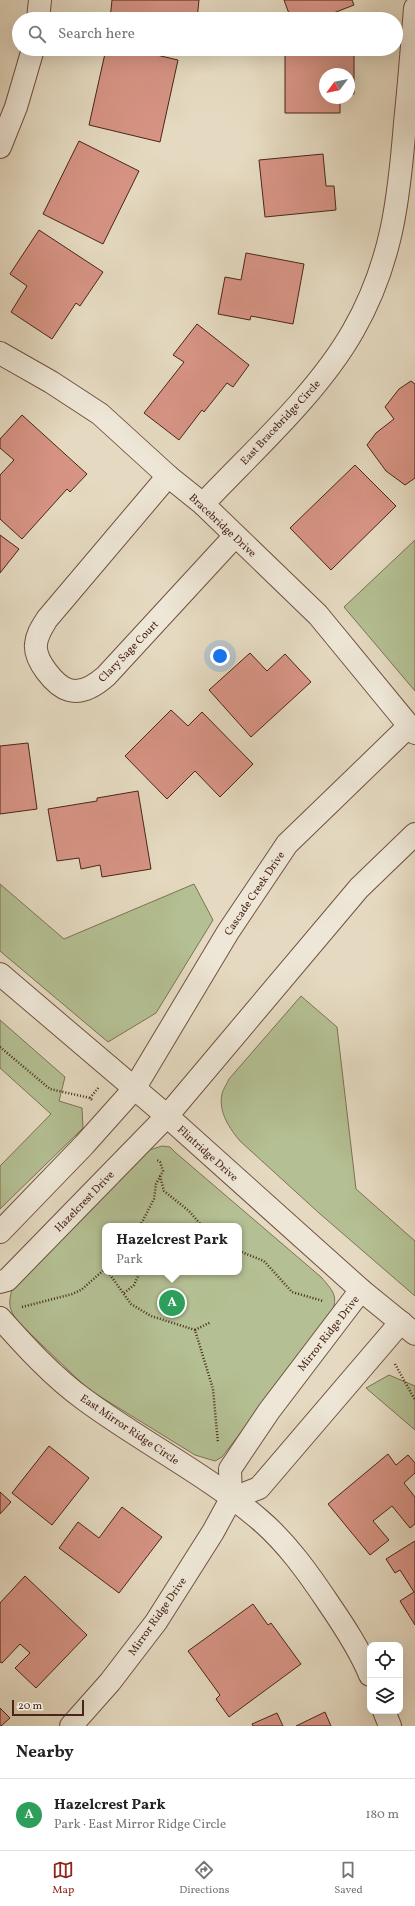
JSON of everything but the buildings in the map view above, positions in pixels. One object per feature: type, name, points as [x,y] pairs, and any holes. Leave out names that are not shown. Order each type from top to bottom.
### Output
[{"type":"street","points":[[39,12],[40,0]]},
{"type":"street","name":"East Bracebridge Circle","points":[[203,504],[310,392],[343,348],[369,299],[388,246],[400,190],[415,8]]},
{"type":"street","points":[[0,147],[16,107],[31,56]]},
{"type":"street","name":"Bracebridge Drive","points":[[0,353],[51,382],[100,414],[168,476],[203,504],[318,615],[412,729]]},
{"type":"street","name":"Clary Sage Court","points":[[168,476],[47,619],[38,633],[36,646],[38,660],[47,673],[58,683],[70,690],[83,690],[95,685],[106,676],[235,536]]},
{"type":"street","name":"Cascade Creek Drive","points":[[134,1089],[228,932],[287,844],[412,729]]},
{"type":"street","points":[[167,1116],[359,888],[415,834]]},
{"type":"street","name":"Flintridge Drive","points":[[0,974],[167,1116],[361,1290],[408,1328]]},
{"type":"street","points":[[0,1232],[134,1089]]},
{"type":"street","name":"Hazelcrest Drive","points":[[0,1282],[7,1280],[167,1116]]},
{"type":"street","name":"Mirror Ridge Drive","points":[[72,1726],[110,1682],[156,1622],[213,1532],[231,1498],[230,1469],[290,1383],[361,1290]]},
{"type":"street","name":"East Mirror Ridge Circle","points":[[9,1313],[40,1362],[83,1399],[180,1462],[260,1520],[279,1539],[312,1579],[342,1622],[367,1669]]},
{"type":"street","points":[[231,1498],[259,1488],[408,1328]]},
{"type":"street","points":[[385,1714],[390,1726]]},
{"type":"path","points":[[0,1047],[50,1089],[90,1098],[110,1116]]},
{"type":"path","points":[[139,1144],[160,1162],[163,1171],[156,1184],[154,1199],[142,1223]]},
{"type":"path","points":[[160,1176],[164,1191],[188,1211],[199,1223]]},
{"type":"path","points":[[9,1313],[81,1290],[102,1272]]},
{"type":"path","points":[[110,1275],[132,1304],[151,1316],[196,1330],[211,1322]]},
{"type":"path","points":[[124,1293],[134,1285],[139,1275]]},
{"type":"path","points":[[196,1330],[214,1389],[220,1462],[223,1466],[230,1469]]},
{"type":"green space","points":[[415,540],[415,691],[344,607]]},
{"type":"green space","points":[[0,884],[64,939],[194,884],[213,920],[156,1013],[108,1042],[0,951]]},
{"type":"green space","points":[[301,996],[337,1027],[356,1189],[415,1241],[415,1296],[319,1213],[240,1141],[232,1131],[223,1114],[221,1101],[222,1094],[229,1079]]},
{"type":"green space","points":[[0,1020],[65,1077],[59,1101],[82,1108],[83,1128],[0,1209],[0,1166],[51,1114],[0,1068]]},
{"type":"green space","points":[[162,1146],[170,1147],[321,1277],[332,1290],[335,1298],[331,1314],[222,1457],[215,1461],[195,1455],[88,1389],[18,1322],[10,1307],[12,1289],[143,1152]]},
{"type":"green space","points":[[389,1375],[415,1386],[415,1430],[366,1388]]},
{"type":"place","name":"Hazelcrest Park","points":[[172,1303]]}]
